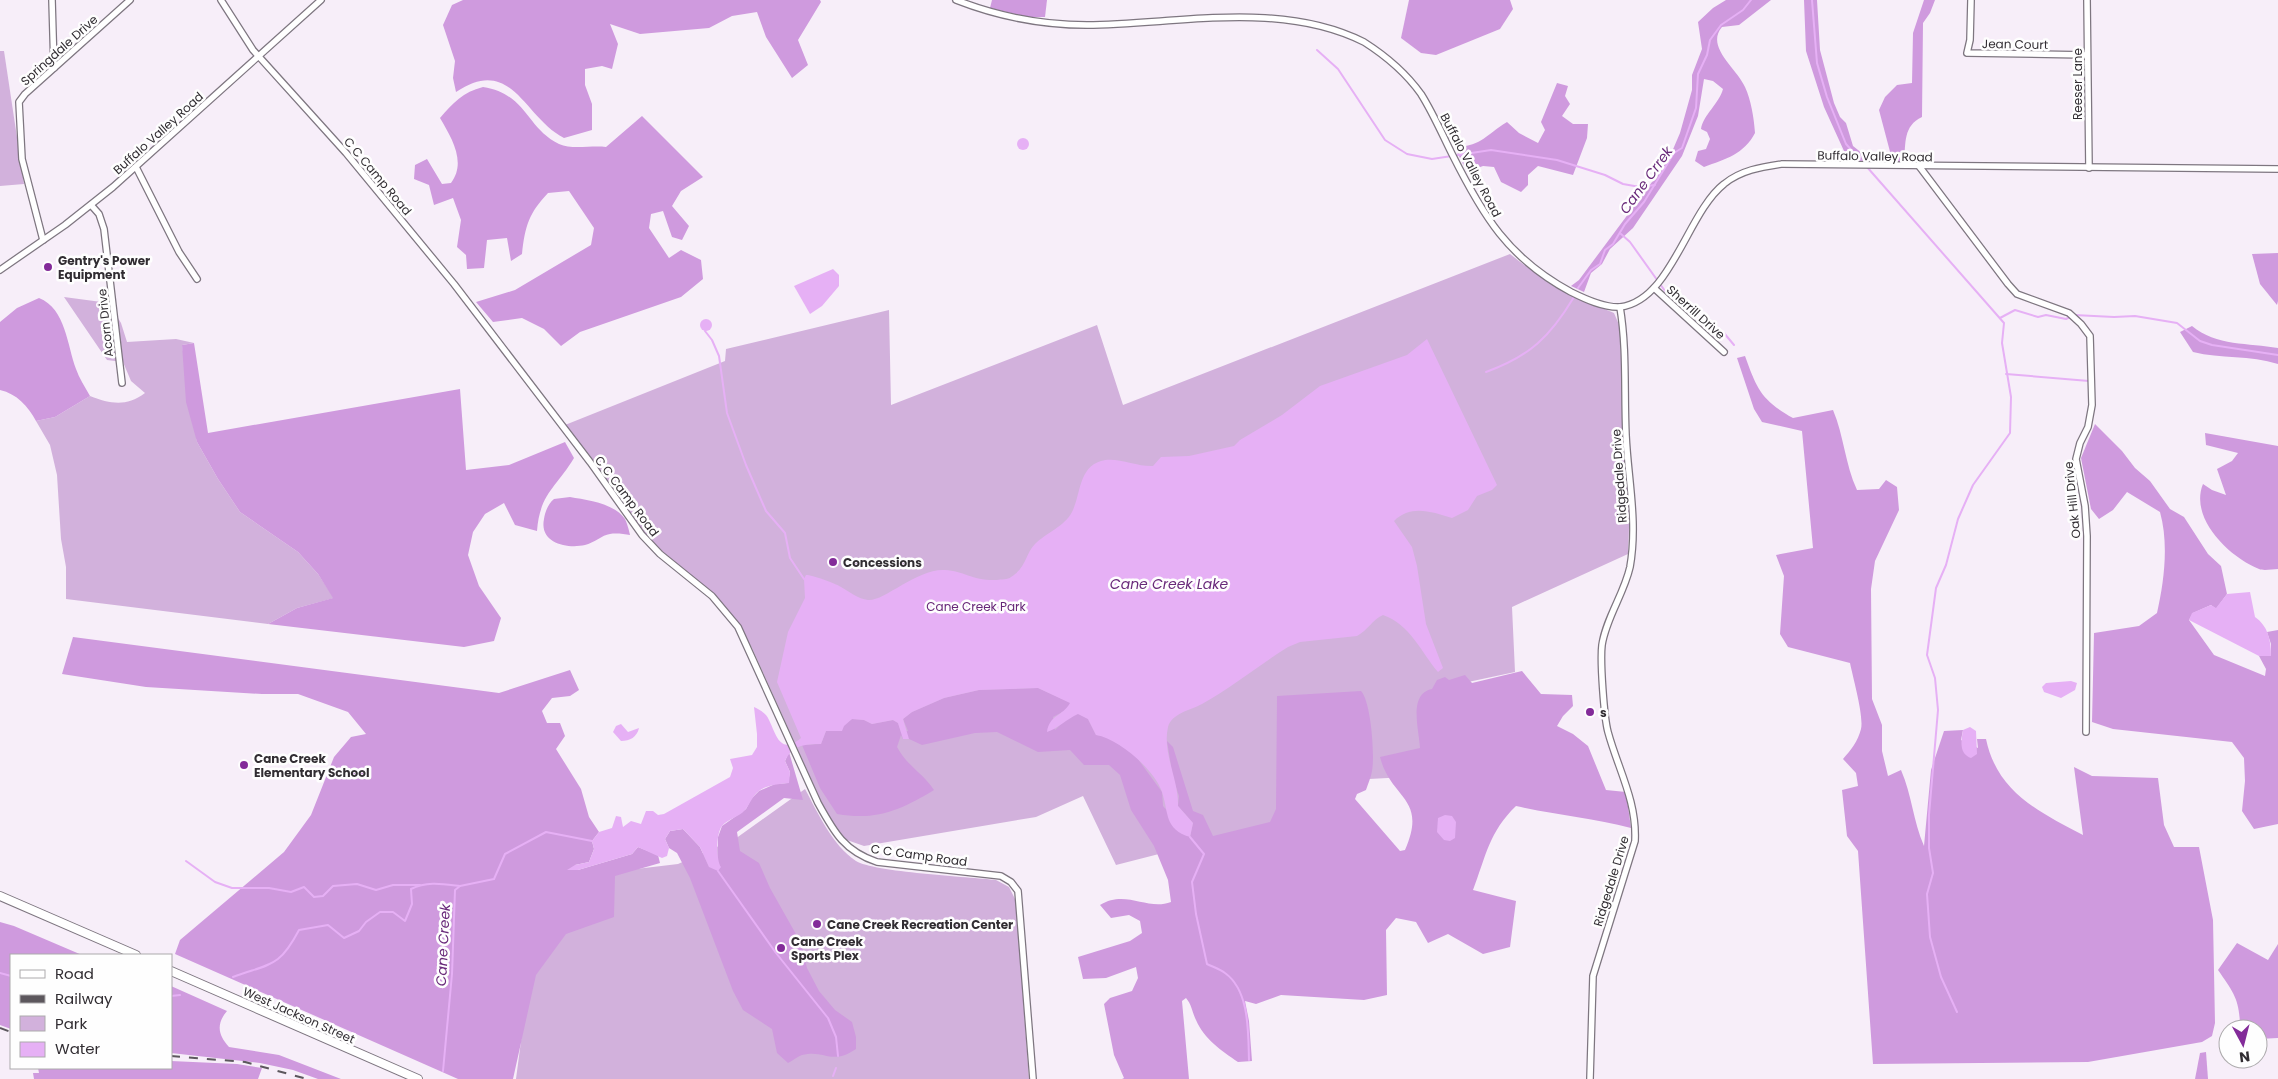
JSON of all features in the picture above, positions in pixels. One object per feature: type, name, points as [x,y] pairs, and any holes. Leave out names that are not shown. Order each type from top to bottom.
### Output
[{"type":"street","points":[[52,0],[54,68]]},
{"type":"street","name":"Springdale Drive","points":[[43,240],[25,176],[18,114],[19,102],[25,94],[130,0]]},
{"type":"street","name":"C C Camp Road","points":[[221,0],[246,41],[346,152],[454,284],[590,462],[642,535],[660,554],[712,596],[738,627],[829,822],[847,847],[859,856],[877,862],[1002,876],[1011,882],[1018,891],[1033,1079]]},
{"type":"street","name":"Buffalo Valley Road","points":[[0,270],[91,205],[136,167],[321,0]]},
{"type":"street","points":[[956,0],[1010,17],[1086,25],[1231,10]]},
{"type":"street","name":"Jean Court","points":[[1971,0],[1970,40],[1967,53],[2087,55]]},
{"type":"street","name":"Reeser Lane","points":[[2087,0],[2089,168]]},
{"type":"street","name":"Buffalo Valley Road","points":[[1302,15],[1348,32],[1388,59],[1406,76],[1431,111],[1485,213],[1503,240],[1526,263],[1582,297],[1620,307],[1641,298],[1654,288],[1668,270],[1703,207],[1724,184],[1740,174],[1760,167],[1782,164],[2278,169]]},
{"type":"street","name":"Oak Hill Drive","points":[[1919,166],[2017,294],[2069,313],[2090,336],[2092,406],[2088,427],[2080,443],[2076,459],[2085,506],[2087,536],[2086,732]]},
{"type":"street","points":[[136,167],[171,238],[197,279]]},
{"type":"street","name":"Acorn Drive","points":[[91,205],[99,214],[104,229],[122,383]]},
{"type":"street","name":"Sherrill Drive","points":[[1654,288],[1724,352]]},
{"type":"street","name":"Ridgedale Drive","points":[[1590,1079],[1593,976],[1635,841],[1636,832],[1632,803],[1607,730],[1602,645],[1629,568],[1633,544],[1633,510],[1626,435],[1624,328],[1620,307]]},
{"type":"street","points":[[0,896],[134,954]]},
{"type":"street","name":"West Jackson Street","points":[[172,971],[418,1079]]},
{"type":"green space","points":[[0,51],[4,51],[24,184],[0,186]]},
{"type":"green space","name":"Cane Creek Park","points":[[1510,254],[1534,272],[1559,287],[1614,313],[1620,327],[1624,447],[1630,502],[1628,554],[1512,607],[1515,672],[1454,685],[1425,776],[1369,779],[1281,810],[1272,825],[1116,865],[1083,796],[1036,817],[864,846],[844,839],[827,814],[752,648],[736,619],[713,594],[651,542],[565,425],[725,361],[726,349],[889,310],[891,405],[1097,325],[1123,405]]},
{"type":"green space","points":[[64,297],[109,303],[121,323],[127,342],[176,339],[194,343],[182,345],[197,442],[240,512],[298,552],[318,574],[334,598],[297,608],[268,624],[66,599],[66,567],[61,539],[57,475],[50,445],[36,421],[55,417],[90,396],[118,403],[131,400],[145,393],[131,381],[123,362],[107,360]]},
{"type":"green space","name":"Cane Creek Sports Plex","points":[[805,789],[833,838],[856,861],[881,868],[923,874],[996,880],[1009,887],[1016,901],[1029,1079],[516,1079],[530,973],[611,872],[678,864],[735,839]]},
{"type":"shaded area","points":[[463,0],[820,0],[821,2],[798,40],[808,65],[792,78],[766,37],[757,12],[732,16],[709,28],[640,34],[610,24],[618,44],[612,69],[602,66],[585,69],[585,85],[592,104],[592,130],[564,138],[550,129],[516,93],[504,85],[491,80],[475,82],[456,92],[453,78],[455,61],[443,25],[452,5]]},
{"type":"shaded area","points":[[992,0],[1047,0],[1045,17],[1028,17],[990,8]]},
{"type":"shaded area","points":[[1409,0],[1510,0],[1513,9],[1500,29],[1436,55],[1421,53],[1401,38]]},
{"type":"shaded area","points":[[1726,0],[1771,0],[1739,25],[1722,27],[1717,42],[1724,57],[1741,80],[1747,92],[1752,109],[1755,133],[1751,140],[1734,155],[1704,167],[1695,161],[1698,151],[1706,149],[1710,139],[1707,132],[1701,129],[1702,124],[1723,89],[1713,81],[1704,79],[1698,116],[1682,156],[1633,228],[1610,249],[1602,264],[1591,273],[1584,292],[1571,286],[1579,280],[1671,154],[1680,133],[1692,90],[1692,75],[1702,49],[1698,22],[1713,8]]},
{"type":"shaded area","points":[[1804,0],[1817,0],[1820,50],[1834,103],[1840,117],[1846,123],[1853,146],[1873,162],[1849,162],[1824,107],[1806,51]]},
{"type":"shaded area","points":[[1924,0],[1935,0],[1930,13],[1923,23],[1922,117],[1911,125],[1908,130],[1904,161],[1893,163],[1879,110],[1885,97],[1897,85],[1912,83],[1913,33]]},
{"type":"shaded area","points":[[1557,83],[1568,86],[1565,96],[1570,104],[1562,116],[1573,124],[1588,124],[1587,138],[1573,175],[1538,166],[1528,175],[1528,185],[1521,192],[1501,182],[1494,167],[1483,166],[1467,172],[1455,148],[1479,142],[1507,122],[1519,133],[1538,143],[1545,130],[1541,122]]},
{"type":"shaded area","points":[[483,87],[498,91],[509,97],[518,104],[539,129],[548,137],[564,146],[606,147],[642,116],[703,177],[681,191],[672,206],[689,226],[682,240],[672,237],[663,211],[651,214],[649,228],[669,258],[681,250],[701,260],[703,279],[681,297],[580,332],[561,346],[544,329],[522,318],[493,322],[476,302],[515,290],[591,245],[594,228],[569,191],[548,193],[536,207],[529,220],[522,254],[511,261],[507,238],[487,240],[484,268],[467,269],[466,255],[457,247],[461,220],[453,198],[434,205],[429,185],[414,179],[415,165],[427,159],[442,184],[451,183],[458,167],[456,150],[440,118],[459,99]]},
{"type":"shaded area","points":[[2278,253],[2277,305],[2260,284],[2252,254]]},
{"type":"shaded area","points":[[39,298],[55,310],[60,319],[77,372],[90,396],[55,417],[36,421],[21,401],[12,394],[0,390],[0,322],[17,308]]},
{"type":"shaded area","points":[[2192,326],[2211,337],[2233,343],[2278,348],[2278,364],[2257,359],[2214,356],[2193,352],[2180,332]]},
{"type":"shaded area","points":[[194,343],[208,433],[460,389],[466,470],[509,465],[565,442],[574,458],[545,499],[537,531],[515,525],[504,503],[485,514],[473,532],[468,555],[479,586],[501,618],[494,641],[464,647],[268,624],[297,608],[333,598],[318,574],[298,552],[240,512],[197,442],[186,402],[182,345]]},
{"type":"shaded area","points":[[1745,356],[1761,393],[1782,412],[1793,418],[1833,410],[1857,490],[1879,489],[1886,480],[1897,487],[1899,510],[1875,561],[1871,589],[1872,699],[1882,725],[1882,751],[1888,776],[1901,770],[1924,846],[1931,770],[1944,731],[1963,730],[1961,740],[1978,748],[1977,739],[1986,739],[2000,773],[2010,787],[2022,798],[2051,818],[2083,835],[2074,767],[2092,776],[2158,778],[2164,825],[2174,847],[2199,847],[2213,920],[2215,1023],[2212,1036],[2202,1042],[2088,1062],[1873,1064],[1858,851],[1847,836],[1842,790],[1858,786],[1856,773],[1843,759],[1854,745],[1860,733],[1862,723],[1860,706],[1850,663],[1788,647],[1780,634],[1784,576],[1776,555],[1813,548],[1802,431],[1762,422],[1754,409],[1737,358]]},
{"type":"shaded area","points":[[2095,424],[2122,451],[2135,468],[2150,481],[2170,509],[2184,517],[2208,554],[2221,566],[2227,594],[2216,609],[2211,605],[2193,613],[2189,620],[2214,655],[2265,676],[2266,669],[2259,656],[2271,656],[2271,644],[2267,632],[2278,630],[2278,824],[2254,829],[2242,811],[2245,781],[2244,758],[2232,742],[2113,729],[2092,722],[2094,633],[2139,626],[2157,613],[2162,589],[2165,550],[2160,512],[2127,492],[2113,510],[2099,519],[2091,509],[2081,458]]},
{"type":"shaded area","points":[[2205,433],[2278,446],[2278,569],[2261,570],[2247,563],[2224,546],[2214,535],[2207,523],[2200,497],[2203,484],[2212,490],[2226,495],[2217,469],[2232,461],[2238,453],[2206,445]]},
{"type":"shaded area","points":[[570,497],[600,503],[614,509],[625,519],[630,535],[610,534],[588,544],[578,546],[563,545],[550,539],[544,527],[544,516],[547,508],[554,499]]},
{"type":"shaded area","points":[[73,637],[499,693],[570,670],[579,690],[570,696],[552,698],[542,711],[547,723],[560,723],[565,736],[556,749],[581,789],[589,817],[599,832],[592,841],[594,849],[589,862],[575,865],[578,870],[632,854],[638,847],[658,855],[660,863],[615,876],[614,917],[566,934],[536,975],[513,1079],[458,1079],[175,954],[180,940],[284,852],[311,815],[334,757],[351,737],[366,734],[348,712],[298,694],[262,694],[146,687],[62,674]]},
{"type":"shaded area","points":[[1522,671],[1541,694],[1572,695],[1573,706],[1563,716],[1557,726],[1573,734],[1588,746],[1606,790],[1626,792],[1631,828],[1516,806],[1494,835],[1473,890],[1516,901],[1510,947],[1483,954],[1448,934],[1428,943],[1416,922],[1396,918],[1386,930],[1387,995],[1364,1000],[1281,995],[1256,1004],[1245,1001],[1249,1021],[1252,1061],[1238,1062],[1214,1044],[1199,1027],[1190,1003],[1186,998],[1182,1001],[1189,1079],[1122,1079],[1124,1078],[1114,1055],[1104,1004],[1110,998],[1132,991],[1138,978],[1136,967],[1106,978],[1083,979],[1078,957],[1130,941],[1142,933],[1140,921],[1129,915],[1111,918],[1100,905],[1119,899],[1153,904],[1171,902],[1168,880],[1154,846],[1131,810],[1120,775],[1109,765],[1084,765],[1070,750],[1038,752],[997,732],[975,733],[922,745],[909,739],[903,739],[901,735],[897,747],[901,754],[934,790],[911,803],[888,812],[877,815],[851,816],[837,814],[820,788],[802,745],[821,744],[826,731],[835,731],[852,719],[864,720],[872,724],[893,720],[898,723],[901,732],[908,731],[903,719],[912,712],[944,698],[979,690],[1038,688],[1071,703],[1066,710],[1053,717],[1055,730],[1064,721],[1078,713],[1088,719],[1096,735],[1106,736],[1135,755],[1162,792],[1163,806],[1190,837],[1193,823],[1178,806],[1179,796],[1173,778],[1167,741],[1173,747],[1193,811],[1203,815],[1213,836],[1270,822],[1276,809],[1277,696],[1361,691],[1370,717],[1373,764],[1366,790],[1357,794],[1355,799],[1400,851],[1405,850],[1411,833],[1412,819],[1410,809],[1385,771],[1380,757],[1420,748],[1417,705],[1420,698],[1425,692],[1432,689],[1437,680],[1445,677],[1449,680],[1465,675],[1472,683]]},
{"type":"shaded area","points":[[789,752],[803,800],[784,798],[737,832],[740,851],[759,863],[770,888],[801,943],[807,968],[819,991],[835,1010],[852,1022],[856,1037],[856,1049],[847,1054],[834,1057],[817,1054],[802,1055],[788,1063],[777,1053],[772,1029],[743,1010],[733,991],[690,878],[677,853],[669,848],[665,839],[670,831],[683,829],[700,847],[709,867],[718,863],[718,837],[722,826],[746,809],[751,799],[759,791],[775,784],[788,783],[790,772],[785,761]]},
{"type":"shaded area","points":[[0,922],[14,926],[80,954],[10,954],[10,1029],[0,1025]]},
{"type":"shaded area","points":[[2237,943],[2268,960],[2278,944],[2278,1038],[2268,1038],[2268,1019],[2239,1019],[2235,997],[2218,970]]},
{"type":"shaded area","points":[[172,986],[227,1011],[221,1020],[220,1029],[222,1038],[229,1047],[279,1055],[341,1079],[318,1079],[293,1070],[260,1063],[172,1053]]},
{"type":"shaded area","points":[[2206,1052],[2208,1079],[2195,1079],[2200,1053]]},
{"type":"shaded area","points":[[172,1061],[237,1064],[262,1068],[258,1079],[34,1079],[33,1073],[39,1073],[38,1069],[172,1069]]},
{"type":"water","points":[[1021,138],[1025,138],[1029,144],[1025,150],[1021,150],[1017,146],[1017,142]]},
{"type":"water","points":[[833,269],[839,275],[839,286],[822,306],[810,314],[794,286]]},
{"type":"water","points":[[704,319],[708,319],[712,325],[708,331],[704,331],[700,327],[700,323]]},
{"type":"water","name":"Cane Creek Lake","points":[[1427,339],[1497,485],[1492,490],[1477,496],[1468,510],[1452,518],[1429,512],[1415,511],[1407,513],[1394,521],[1412,547],[1417,566],[1426,624],[1443,668],[1438,672],[1408,632],[1401,625],[1383,615],[1357,636],[1300,642],[1288,647],[1202,704],[1173,718],[1168,727],[1167,747],[1178,796],[1178,806],[1193,823],[1190,837],[1176,830],[1172,825],[1162,792],[1152,774],[1135,756],[1115,742],[1096,735],[1088,719],[1078,714],[1047,732],[1050,722],[1064,711],[1070,703],[1038,688],[979,690],[944,698],[912,712],[903,719],[909,739],[903,739],[898,723],[893,720],[872,724],[864,720],[852,719],[844,726],[842,731],[826,731],[821,744],[804,745],[795,749],[785,761],[790,772],[789,783],[773,785],[759,791],[743,812],[720,829],[718,859],[721,867],[718,871],[709,867],[700,847],[683,829],[670,831],[665,839],[669,848],[667,856],[662,858],[638,847],[632,854],[578,870],[567,870],[575,865],[589,862],[594,849],[592,841],[599,832],[612,828],[616,816],[621,817],[623,827],[631,821],[641,824],[646,811],[653,811],[658,815],[664,814],[730,777],[733,768],[730,759],[752,755],[757,747],[754,707],[766,715],[777,737],[783,744],[794,743],[801,738],[777,682],[788,632],[805,598],[804,579],[806,575],[834,583],[857,597],[868,600],[883,596],[913,579],[935,571],[958,572],[975,578],[989,580],[1008,579],[1020,569],[1035,544],[1069,517],[1075,505],[1084,476],[1094,465],[1101,461],[1113,460],[1153,466],[1161,457],[1189,456],[1234,446],[1240,440],[1282,415],[1320,386],[1407,355]]},
{"type":"water","points":[[2250,592],[2255,617],[2268,634],[2271,656],[2259,656],[2189,620],[2192,613],[2211,605],[2216,608],[2227,594]]},
{"type":"water","points":[[2071,681],[2077,683],[2075,690],[2061,698],[2044,692],[2042,687],[2046,683]]},
{"type":"water","points":[[621,724],[628,732],[639,728],[637,734],[633,738],[621,741],[613,732],[616,726]]},
{"type":"water","points":[[1970,727],[1976,731],[1977,754],[1971,758],[1964,753],[1961,743],[1963,730]]},
{"type":"water","points":[[1445,815],[1452,816],[1456,822],[1455,838],[1450,841],[1444,840],[1437,832],[1438,818]]},
{"type":"waterway","name":"Cane Crrek","points":[[1578,288],[1591,270],[1600,264],[1605,250],[1613,244],[1625,224],[1644,202],[1674,153],[1682,148],[1696,108],[1698,74],[1707,55],[1710,40],[1721,25],[1743,10],[1751,0]]},
{"type":"waterway","points":[[1812,0],[1817,63],[1827,97],[1846,144],[1862,162]]},
{"type":"waterway","points":[[1317,50],[1338,69],[1385,140],[1407,154],[1432,159],[1491,150],[1557,160],[1605,175],[1623,184],[1640,187],[1655,185]]},
{"type":"waterway","points":[[1867,167],[2004,323],[2002,343],[2011,397],[2010,433],[1973,485],[1958,519],[1946,565],[1936,588],[1927,655],[1935,678],[1938,710],[1929,815],[1929,848],[1933,873],[1927,894],[1930,937],[1941,977],[1957,1012]]},
{"type":"waterway","points":[[1621,234],[1630,242],[1665,291],[1695,316],[1705,320],[1709,326],[1715,325],[1717,331],[1724,333],[1734,345]]},
{"type":"waterway","points":[[1486,372],[1515,359],[1538,344],[1556,323],[1574,297]]},
{"type":"waterway","points":[[2000,318],[2015,310],[2038,317],[2046,315],[2066,319],[2070,317]]},
{"type":"waterway","points":[[2074,315],[2135,316],[2177,323],[2200,341],[2212,345],[2278,355]]},
{"type":"waterway","points":[[705,331],[712,340],[719,356],[727,413],[746,465],[766,511],[785,533],[790,558],[804,579]]},
{"type":"waterway","points":[[2006,374],[2089,381]]},
{"type":"waterway","name":"Cane Creek","points":[[443,1071],[452,974],[455,890],[460,886],[494,879],[505,854],[546,832],[592,841]]},
{"type":"waterway","points":[[1190,837],[1204,854],[1192,882],[1196,914],[1207,964],[1225,973],[1239,990],[1248,1025],[1249,1060]]},
{"type":"waterway","points":[[186,861],[215,882],[232,888],[269,888],[291,892],[304,887],[314,897],[323,896],[333,886],[357,884],[376,890],[393,885],[420,885]]},
{"type":"waterway","points":[[718,871],[776,953],[828,1018],[836,1037],[838,1056]]},
{"type":"waterway","points":[[233,977],[265,966],[279,958],[286,951],[299,930],[328,925],[344,938],[359,931],[366,922],[380,912],[393,912],[405,921],[412,904],[411,889],[417,886],[429,884],[460,886]]},
{"type":"waterway","points":[[0,973],[10,976]]},
{"type":"waterway","points":[[172,996],[180,995]]},
{"type":"waterway","points":[[833,1076],[836,1068]]},
{"type":"railway","points":[[0,1028],[10,1032]]},
{"type":"railway","points":[[172,1056],[245,1062],[307,1079]]},
{"type":"place","name":"Gentry's Power Equipment","points":[[48,267]]},
{"type":"place","name":"Concessions","points":[[833,562]]},
{"type":"place","name":"s","points":[[1590,712]]},
{"type":"place","name":"Cane Creek Elementary School","points":[[244,765]]},
{"type":"place","name":"Cane Creek Recreation Center","points":[[817,924]]},
{"type":"place","name":"Cane Creek Sports Plex","points":[[781,948]]}]
